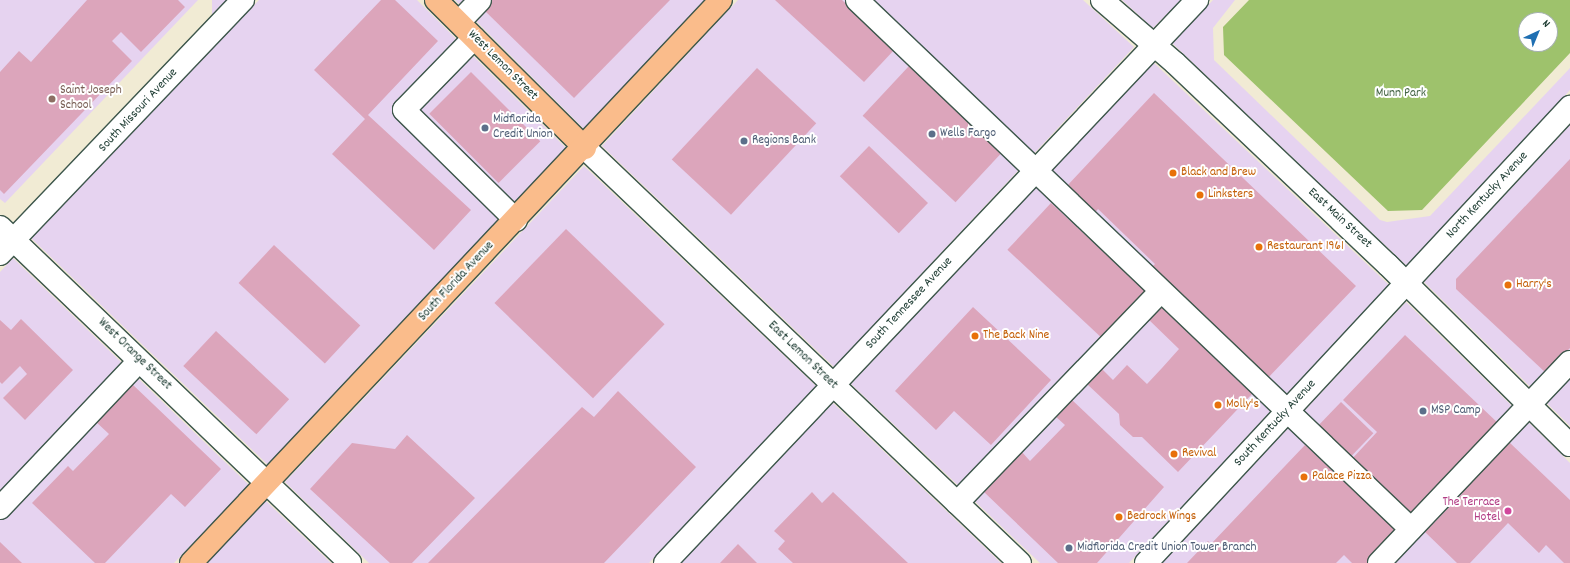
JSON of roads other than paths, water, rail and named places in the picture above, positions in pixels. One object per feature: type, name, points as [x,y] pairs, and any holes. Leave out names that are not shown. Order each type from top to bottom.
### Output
[{"type":"main road","name":"West Lemon Street","points":[[436,0],[585,148]]},
{"type":"main road","name":"South Florida Avenue","points":[[191,563],[585,148],[721,0]]},
{"type":"street","name":"South Missouri Avenue","points":[[4,240],[243,0]]},
{"type":"street","points":[[458,22],[480,0]]},
{"type":"street","points":[[857,0],[1034,171],[1411,529]]},
{"type":"street","name":"East Main Street","points":[[1102,0],[1153,45],[1407,284],[1570,445]]},
{"type":"street","name":"South Tennessee Avenue","points":[[675,560],[834,385],[1034,171],[1197,0]]},
{"type":"street","points":[[474,38],[404,110],[516,220]]},
{"type":"street","name":"North Kentucky Avenue","points":[[1407,284],[1570,107]]},
{"type":"street","name":"East Lemon Street","points":[[585,148],[1020,563]]},
{"type":"street","name":"West Orange Street","points":[[4,240],[139,361],[350,563]]},
{"type":"street","name":"South Kentucky Avenue","points":[[1146,563],[1407,284]]},
{"type":"street","points":[[957,503],[1161,292]]},
{"type":"street","points":[[0,508],[139,361]]},
{"type":"street","points":[[1379,563],[1570,362]]},
{"type":"place","name":"Saint Joseph School","points":[[52,99]]},
{"type":"place","name":"Midflorida Credit Union","points":[[485,128]]},
{"type":"place","name":"Wells Fargo","points":[[932,134]]},
{"type":"place","name":"Regions Bank","points":[[744,141]]},
{"type":"place","name":"Black and Brew","points":[[1173,173]]},
{"type":"place","name":"Linksters","points":[[1200,195]]},
{"type":"place","name":"Restaurant 1961","points":[[1259,247]]},
{"type":"place","name":"Harry's","points":[[1508,285]]},
{"type":"place","name":"The Back Nine","points":[[975,336]]},
{"type":"place","name":"Molly's","points":[[1218,405]]},
{"type":"place","name":"MSP Camp","points":[[1423,411]]},
{"type":"place","name":"Revival","points":[[1174,454]]},
{"type":"place","name":"Palace Pizza","points":[[1304,477]]},
{"type":"place","name":"The Terrace Hotel","points":[[1508,511]]},
{"type":"place","name":"Bedrock Wings","points":[[1119,517]]},
{"type":"place","name":"Midflorida Credit Union Tower Branch","points":[[1069,548]]},
{"type":"park label","name":"Munn Park","points":[[1401,94]]}]
